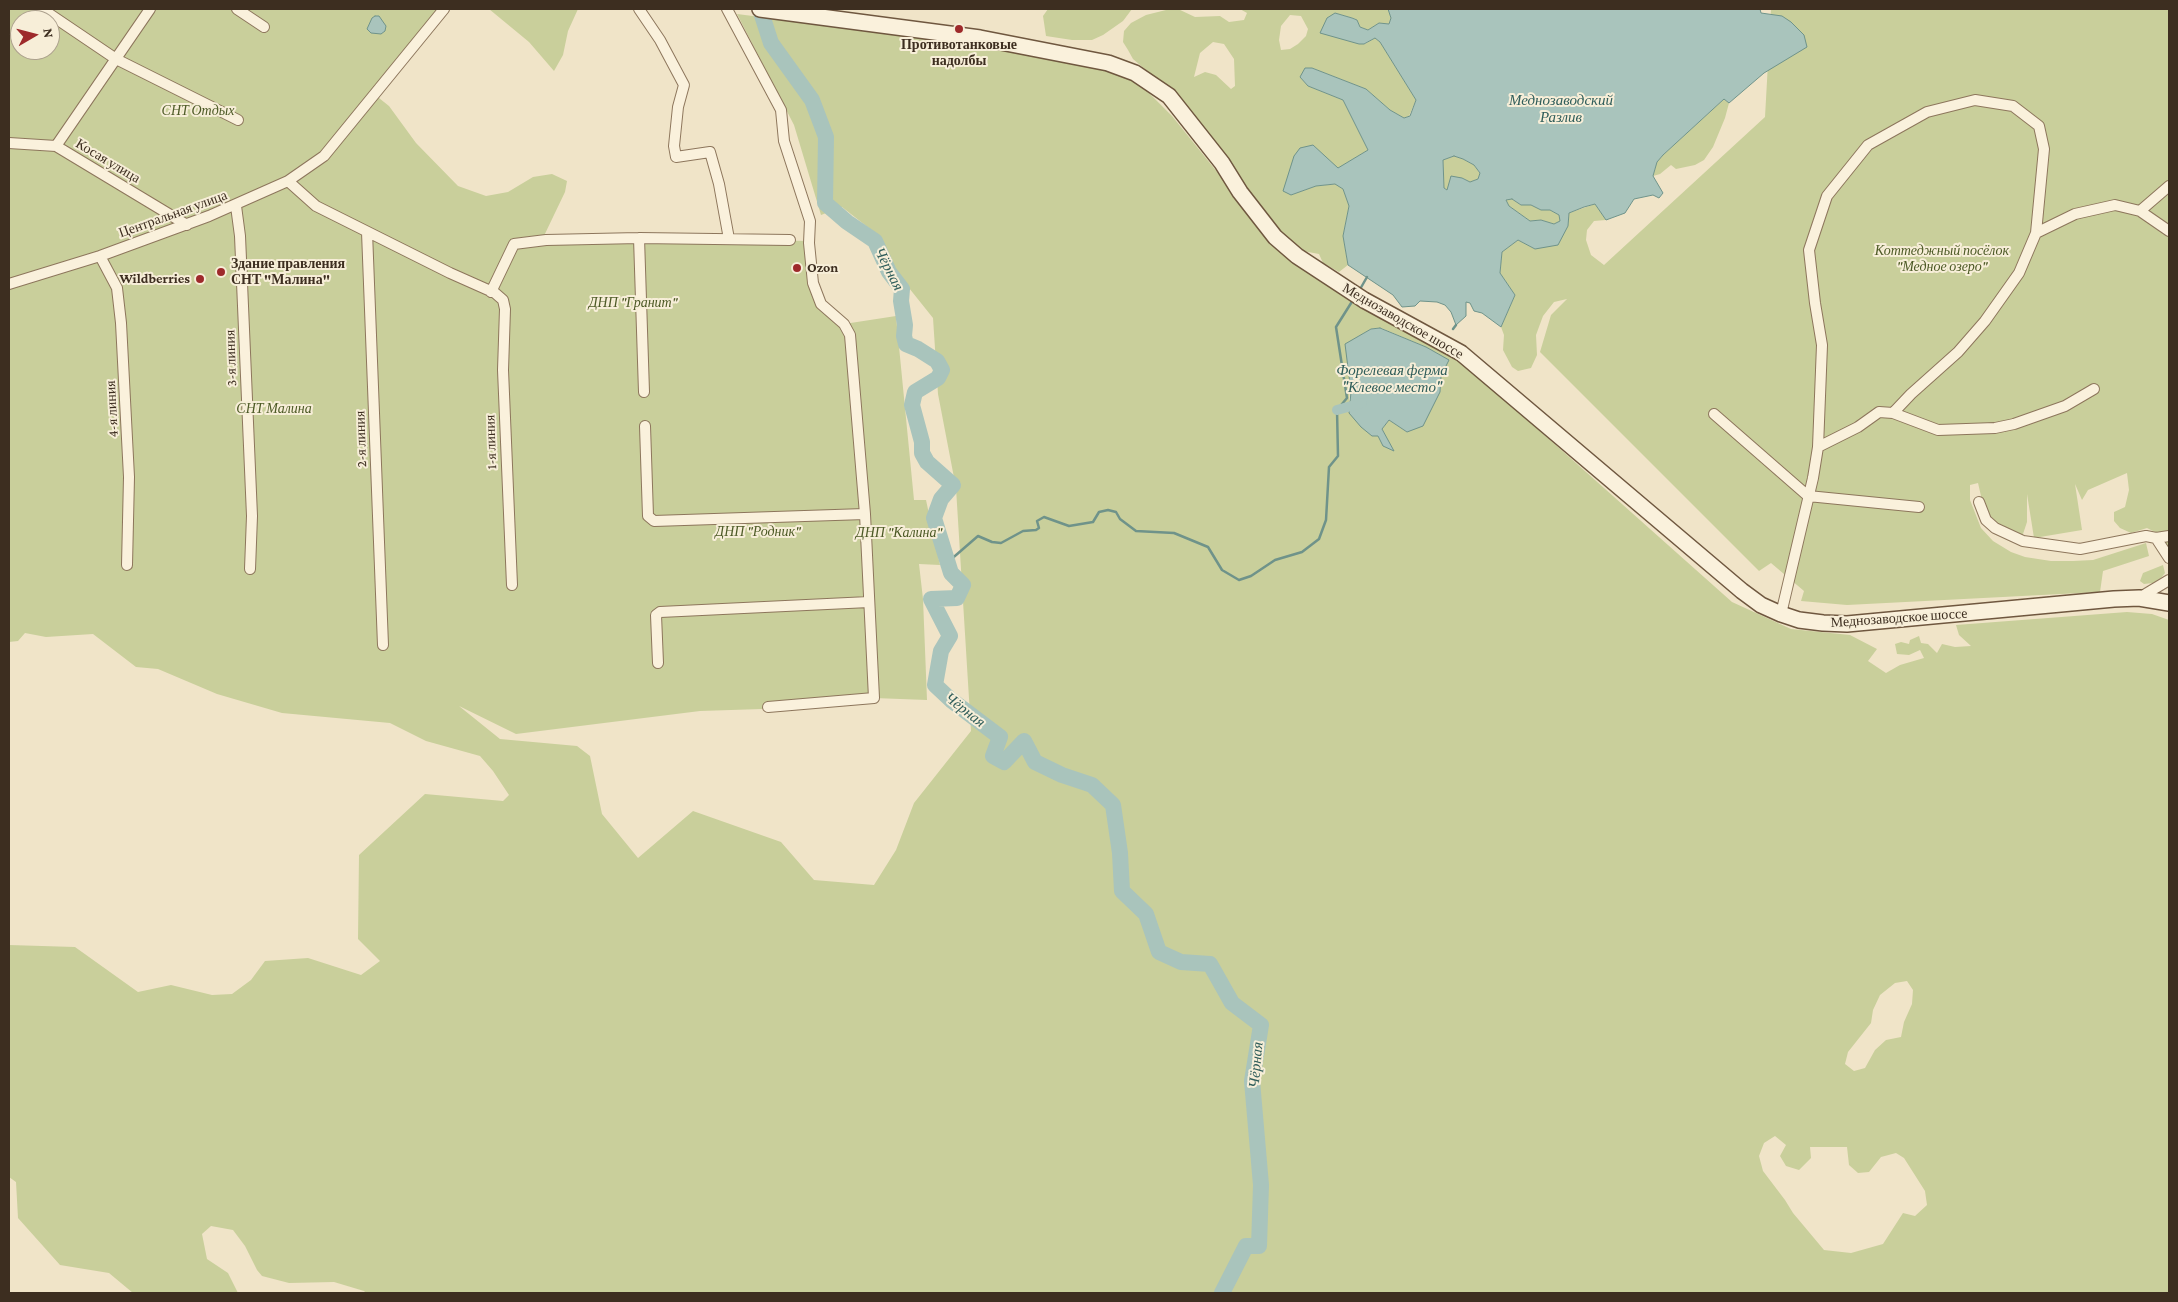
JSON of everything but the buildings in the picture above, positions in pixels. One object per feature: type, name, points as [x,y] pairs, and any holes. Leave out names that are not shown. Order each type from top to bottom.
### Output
[{"type":"main road","name":"Меднозаводское шоссе","points":[[760,9],[980,38],[1108,63],[1135,73],[1169,96],[1222,163],[1240,192],[1275,236],[1297,256],[1364,300],[1461,353],[1742,591],[1761,605],[1781,614],[1799,620],[1847,624],[2139,598],[2169,603]]},
{"type":"street","points":[[42,9],[116,59],[238,120]]},
{"type":"street","points":[[56,146],[150,9]]},
{"type":"street","points":[[237,9],[264,27]]},
{"type":"street","name":"Центральная улица","points":[[9,284],[100,256],[187,225],[236,206],[288,182],[324,156],[444,9]]},
{"type":"street","points":[[639,9],[660,40],[684,85],[678,107],[674,146],[676,157],[710,152],[719,184],[729,239]]},
{"type":"street","points":[[727,9],[781,110],[784,141],[810,222],[809,241],[813,284],[821,304],[844,324],[850,335],[865,514],[874,698],[768,707]]},
{"type":"street","points":[[1781,614],[1808,496],[1814,478],[1818,447],[1822,345],[1809,250],[1827,196],[1868,145],[1927,112],[1974,100],[2013,106],[2039,126],[2044,149],[2036,232],[2019,273],[1985,321],[1958,352],[1911,394],[1893,413]]},
{"type":"street","name":"Косая улица","points":[[9,143],[56,146],[187,225]]},
{"type":"street","points":[[288,182],[316,206],[491,292],[514,244],[546,240],[639,238],[809,241]]},
{"type":"street","points":[[2140,211],[2169,186]]},
{"type":"street","points":[[2036,232],[2075,214],[2115,205],[2140,211],[2169,231]]},
{"type":"street","name":"3-я линия","points":[[236,206],[240,236],[252,516],[250,569]]},
{"type":"street","name":"2-я линия","points":[[367,232],[383,645]]},
{"type":"street","points":[[639,238],[644,392]]},
{"type":"street","name":"4-я линия","points":[[100,256],[117,288],[121,323],[129,477],[127,565]]},
{"type":"street","name":"1-я линия","points":[[491,292],[503,300],[505,309],[503,370],[512,584]]},
{"type":"street","points":[[1818,447],[1858,427],[1878,412],[1893,413],[1938,430],[1994,428],[2014,424],[2065,406],[2094,389]]},
{"type":"street","points":[[1714,414],[1808,496],[1919,507]]},
{"type":"street","points":[[645,426],[648,516],[654,521],[865,514]]},
{"type":"street","points":[[1979,502],[1986,520],[1995,528],[2022,541],[2080,549],[2146,536],[2156,538],[2169,536]]},
{"type":"street","points":[[2156,538],[2169,558]]},
{"type":"street","points":[[2139,598],[2169,580]]},
{"type":"street","points":[[658,663],[656,615],[660,612],[869,602]]},
{"type":"green space","points":[[9,9],[444,9],[374,94],[389,106],[416,143],[458,186],[486,196],[508,192],[533,177],[552,174],[567,181],[565,192],[542,240],[640,238],[810,241],[821,304],[844,324],[896,316],[914,500],[926,500],[940,565],[919,564],[923,599],[927,700],[874,698],[762,709],[700,711],[516,734],[459,706],[500,739],[577,746],[590,756],[602,814],[638,858],[693,811],[781,842],[814,880],[874,885],[896,850],[914,803],[971,731],[956,488],[938,394],[933,318],[897,273],[879,236],[842,207],[821,215],[794,125],[737,14],[996,47],[1132,76],[1172,116],[1280,250],[1361,308],[1458,358],[1732,602],[1791,629],[1850,635],[1877,649],[1868,661],[1886,673],[1900,665],[1924,658],[1920,650],[1909,655],[1897,654],[1895,644],[1901,642],[1909,644],[1910,640],[1919,636],[1921,643],[1928,644],[1937,653],[1942,644],[1955,647],[1971,646],[1959,635],[1956,625],[2127,612],[2152,614],[2169,620],[2169,1293],[366,1293],[334,1282],[289,1283],[262,1276],[245,1246],[233,1230],[211,1226],[202,1234],[207,1259],[228,1273],[238,1293],[133,1293],[109,1273],[60,1265],[18,1218],[16,1182],[9,1177],[9,945],[75,947],[138,992],[171,985],[212,995],[232,994],[251,980],[265,961],[308,958],[361,975],[380,961],[358,939],[359,855],[425,794],[503,801],[509,795],[480,756],[426,741],[390,723],[282,713],[217,694],[158,669],[136,667],[93,634],[46,637],[25,633],[18,641],[9,642]],"holes":[[[1381,328],[1426,347],[1448,360],[1441,376],[1440,392],[1407,432],[1389,420],[1382,429],[1393,450],[1378,436],[1349,400],[1353,340],[1371,329]],[[1907,981],[1913,990],[1912,1004],[1904,1022],[1901,1037],[1886,1040],[1875,1050],[1865,1068],[1854,1071],[1845,1064],[1848,1052],[1871,1023],[1873,1010],[1880,995],[1895,983]],[[1775,1136],[1786,1145],[1780,1156],[1786,1166],[1799,1170],[1811,1158],[1810,1147],[1847,1147],[1849,1165],[1858,1173],[1869,1172],[1881,1157],[1896,1153],[1904,1158],[1925,1191],[1927,1205],[1915,1216],[1903,1213],[1883,1244],[1851,1253],[1824,1250],[1793,1213],[1763,1171],[1759,1156],[1764,1143]]]},
{"type":"green space","points":[[489,9],[578,9],[568,31],[563,55],[554,71],[529,42]]},
{"type":"green space","points":[[1048,9],[1132,9],[1123,21],[1103,35],[1092,40],[1072,40],[1046,36],[1043,16]]},
{"type":"green space","points":[[1178,9],[1195,17],[1220,16],[1229,22],[1244,20],[1247,13],[1240,9],[1389,10],[1391,18],[1389,24],[1379,23],[1368,30],[1360,27],[1357,20],[1335,13],[1346,40],[1365,44],[1375,38],[1380,42],[1416,100],[1409,116],[1404,118],[1390,110],[1366,89],[1312,68],[1300,77],[1308,86],[1343,100],[1368,150],[1337,169],[1313,145],[1291,195],[1316,186],[1336,184],[1343,189],[1349,206],[1343,236],[1348,265],[1339,272],[1323,263],[1319,254],[1303,251],[1281,233],[1250,197],[1180,99],[1133,59],[1123,42],[1124,31],[1131,23],[1146,15]],"holes":[[[1290,15],[1301,16],[1308,29],[1306,36],[1298,44],[1290,49],[1281,50],[1279,40],[1281,26]],[[1213,42],[1224,44],[1234,59],[1235,86],[1231,89],[1216,75],[1205,72],[1194,77],[1200,53]]]},
{"type":"green space","name":"Коттеджный посёлок \"Медное озеро\"","points":[[1771,9],[2169,9],[2169,551],[2155,532],[2147,528],[2131,533],[2120,528],[2114,521],[2114,512],[2125,507],[2129,490],[2127,473],[2088,490],[2082,500],[2075,484],[2082,530],[2034,538],[2027,494],[2027,522],[2022,537],[1992,521],[1984,509],[1978,483],[1970,485],[1970,500],[1981,528],[1993,541],[2011,552],[2025,557],[2051,561],[2093,560],[2146,543],[2149,556],[2103,571],[2100,592],[1847,605],[1801,601],[1804,591],[1771,563],[1759,571],[1540,352],[1551,315],[1567,299],[1554,302],[1543,316],[1536,335],[1537,355],[1531,368],[1518,371],[1512,367],[1503,350],[1504,335],[1501,327],[1515,295],[1500,273],[1502,252],[1518,240],[1535,249],[1568,226],[1569,213],[1595,204],[1606,220],[1594,221],[1587,230],[1586,240],[1591,255],[1604,265],[1765,117]]},
{"type":"green space","points":[[1724,99],[1729,103],[1725,118],[1713,147],[1704,160],[1695,165],[1676,169],[1671,165],[1660,174],[1653,176],[1657,162],[1663,155]]},
{"type":"green space","points":[[1454,156],[1474,165],[1480,173],[1478,179],[1470,182],[1462,178],[1448,190],[1444,188],[1443,160]]},
{"type":"green space","points":[[1512,199],[1521,205],[1531,205],[1541,210],[1550,210],[1559,215],[1560,221],[1554,224],[1541,220],[1530,221],[1509,206],[1506,200]]},
{"type":"green space","points":[[2163,565],[2165,573],[2161,578],[2153,583],[2144,584],[2140,581],[2143,573]]},
{"type":"water","name":"Меднозаводский Разлив","points":[[1388,9],[1760,9],[1761,13],[1782,16],[1791,22],[1804,35],[1807,47],[1764,73],[1729,103],[1724,99],[1663,155],[1657,162],[1653,176],[1663,193],[1659,198],[1653,195],[1634,199],[1625,213],[1606,220],[1595,204],[1584,207],[1569,213],[1568,226],[1558,245],[1535,249],[1518,240],[1502,252],[1500,273],[1515,295],[1501,327],[1482,313],[1474,311],[1470,303],[1466,302],[1466,316],[1456,325],[1451,312],[1445,305],[1437,302],[1420,301],[1415,306],[1402,307],[1393,295],[1348,265],[1343,236],[1349,206],[1343,189],[1335,184],[1316,186],[1291,195],[1283,191],[1294,156],[1300,148],[1313,145],[1338,168],[1368,150],[1343,100],[1308,86],[1300,77],[1305,68],[1312,68],[1366,89],[1390,110],[1404,118],[1410,116],[1416,100],[1380,42],[1375,38],[1364,44],[1359,44],[1320,33],[1327,18],[1335,13],[1357,20],[1360,27],[1368,30],[1379,23],[1389,24],[1391,18]],"holes":[[[1454,156],[1474,165],[1480,173],[1478,179],[1470,182],[1451,176],[1447,190],[1444,188],[1443,160]],[[1512,199],[1521,205],[1531,205],[1541,210],[1550,210],[1559,215],[1560,221],[1554,224],[1541,220],[1530,221],[1509,206],[1506,200]]]},
{"type":"water","points":[[379,16],[386,26],[385,31],[381,34],[371,33],[367,29],[372,18]]},
{"type":"water","name":"Форелевая ферма \"Клевое место\"","points":[[1380,328],[1426,347],[1449,360],[1441,376],[1440,392],[1423,426],[1407,432],[1389,420],[1382,429],[1394,451],[1383,446],[1378,436],[1372,436],[1349,413],[1351,392],[1345,344],[1371,329]]},
{"type":"waterway","name":"Чёрная","points":[[760,9],[771,43],[812,100],[826,137],[825,203],[847,222],[875,241],[889,272],[902,289],[901,301],[906,344],[937,361],[942,370],[938,378],[915,392],[912,405],[922,442],[922,453],[927,462],[953,485],[941,499],[934,518],[951,573],[963,585],[957,598],[931,599],[950,636],[941,651],[935,685],[951,700],[1000,737],[993,756],[1004,762],[1024,741],[1035,762],[1062,775],[1092,785],[1113,805],[1120,853],[1122,891],[1146,914],[1159,952],[1181,962],[1210,964],[1232,1003],[1261,1025],[1252,1081],[1261,1185],[1259,1246],[1246,1246],[1222,1293]]},
{"type":"waterway","points":[[1359,291],[1367,277]]},
{"type":"waterway","points":[[948,562],[978,536],[992,542],[1001,543],[1023,531],[1036,530],[1039,528],[1037,521],[1044,517],[1069,526],[1093,522],[1099,512],[1108,510],[1116,512],[1120,519],[1136,531],[1174,533],[1208,547],[1222,570],[1239,580],[1251,576],[1275,560],[1302,552],[1319,539],[1326,520],[1329,467],[1338,456],[1337,410],[1347,398],[1336,327],[1353,300]]},
{"type":"waterway","points":[[1453,329],[1456,325]]},
{"type":"waterway","points":[[1337,410],[1362,403]]},
{"type":"place","name":"Противотанковые надолбы","points":[[959,29]]},
{"type":"place","name":"Ozon","points":[[797,268]]},
{"type":"place","name":"Здание правления СНТ \"Малина\"","points":[[221,272]]},
{"type":"place","name":"Wildberries","points":[[200,279]]},
{"type":"park label","name":"СНТ Отдых","points":[[198,111]]},
{"type":"park label","name":"ДНП \"Гранит\"","points":[[633,303]]},
{"type":"park label","name":"СНТ Малина","points":[[274,409]]},
{"type":"park label","name":"ДНП \"Родник\"","points":[[758,532]]},
{"type":"park label","name":"ДНП \"Калина\"","points":[[899,533]]}]
